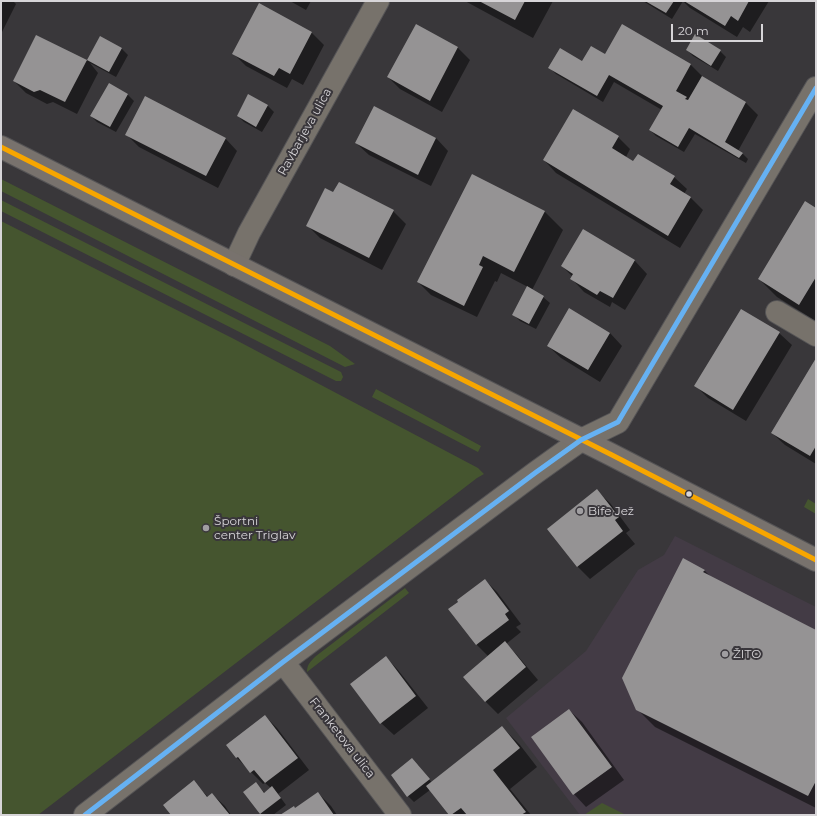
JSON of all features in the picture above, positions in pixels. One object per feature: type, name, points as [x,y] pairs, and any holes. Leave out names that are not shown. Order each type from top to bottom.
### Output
[{"type":"main road","points":[[1,147],[816,560]]},
{"type":"street","name":"Ravbarjeva ulica","points":[[234,265],[249,233],[378,1]]},
{"type":"street","points":[[85,815],[283,662],[534,473],[581,440],[618,422],[816,88]]},
{"type":"street","points":[[777,312],[816,335]]},
{"type":"street","name":"Franketova ulica","points":[[283,662],[400,815]]},
{"type":"shaded area","points":[[675,536],[816,607],[816,815],[580,815],[506,718],[586,651],[638,570],[664,555]]},
{"type":"green space","points":[[1,179],[330,346],[355,364],[345,367],[1,191]]},
{"type":"green space","points":[[1,200],[341,372],[343,377],[341,381],[336,381],[1,211]]},
{"type":"green space","name":"Športni center Triglav","points":[[1,221],[234,339],[478,468],[484,474],[38,815],[1,815]]},
{"type":"green space","points":[[376,389],[481,446],[478,452],[372,397]]},
{"type":"green space","points":[[808,499],[816,504],[816,514],[804,507]]},
{"type":"green space","points":[[405,588],[409,593],[307,672],[311,661],[316,656]]},
{"type":"green space","points":[[602,803],[626,815],[584,815]]},
{"type":"building","points":[[479,1],[525,1],[515,20]]},
{"type":"building","points":[[645,1],[674,1],[666,13]]},
{"type":"building","points":[[684,1],[749,1],[738,21],[731,16],[725,26]]},
{"type":"building","points":[[259,3],[312,32],[290,74],[279,68],[274,76],[232,54]]},
{"type":"building","points":[[416,24],[458,47],[430,101],[387,77]]},
{"type":"building","points":[[622,24],[691,64],[676,91],[687,97],[685,99],[688,100],[702,76],[746,102],[725,142],[743,153],[739,158],[689,128],[678,147],[649,130],[663,106],[609,75],[597,96],[548,68],[560,48],[582,61],[591,46],[605,54]]},
{"type":"building","points":[[695,34],[721,50],[711,66],[686,50]]},
{"type":"building","points":[[36,35],[87,60],[65,102],[40,90],[34,92],[13,81]]},
{"type":"building","points":[[100,36],[122,48],[109,72],[87,60]]},
{"type":"building","points":[[109,83],[128,94],[110,127],[90,116]]},
{"type":"building","points":[[248,94],[268,105],[256,127],[237,116]]},
{"type":"building","points":[[145,96],[226,138],[206,176],[125,135]]},
{"type":"building","points":[[374,106],[436,138],[418,175],[355,143]]},
{"type":"building","points":[[573,109],[619,136],[612,148],[633,161],[638,154],[675,176],[670,184],[691,197],[668,236],[543,160]]},
{"type":"building","points":[[472,174],[545,211],[514,272],[483,256],[479,265],[483,267],[464,306],[417,282]]},
{"type":"building","points":[[339,182],[394,210],[369,258],[306,226],[325,188],[333,192]]},
{"type":"building","points":[[805,201],[816,208],[816,277],[799,305],[758,279]]},
{"type":"building","points":[[583,229],[635,260],[613,298],[600,291],[597,295],[570,279],[573,274],[561,266]]},
{"type":"building","points":[[527,286],[544,296],[529,324],[512,315]]},
{"type":"building","points":[[569,308],[610,333],[588,370],[547,346]]},
{"type":"building","points":[[741,309],[780,332],[733,410],[694,386]]},
{"type":"building","points":[[816,358],[816,446],[810,456],[771,433]]},
{"type":"building","points":[[597,489],[619,517],[615,520],[623,531],[577,567],[547,529]]},
{"type":"building","name":"ŽITO","points":[[683,558],[705,570],[703,572],[816,630],[816,781],[808,796],[636,710],[622,678]]},
{"type":"building","points":[[485,579],[509,611],[505,614],[509,620],[476,645],[448,609],[458,602],[457,600]]},
{"type":"building","points":[[505,641],[526,667],[485,702],[463,677]]},
{"type":"building","points":[[386,656],[416,696],[380,724],[350,684]]},
{"type":"building","points":[[569,709],[612,767],[573,795],[531,737]]},
{"type":"building","points":[[265,715],[298,758],[265,783],[254,770],[250,773],[238,757],[236,758],[226,745]]},
{"type":"building","points":[[502,726],[520,748],[493,770],[526,812],[521,815],[467,815],[461,808],[449,815],[426,786]]},
{"type":"building","points":[[412,758],[430,779],[407,797],[391,775]]},
{"type":"building","points":[[194,780],[207,797],[212,793],[230,815],[171,815],[163,805]]},
{"type":"building","points":[[256,782],[264,793],[272,786],[281,798],[260,814],[243,792]]},
{"type":"building","points":[[318,792],[334,815],[280,815],[294,806],[295,808]]},
{"type":"transit line","points":[[85,815],[283,662],[535,473],[581,440],[618,422],[816,88]]},
{"type":"transit line","points":[[1,147],[612,455],[816,560]]},
{"type":"place","name":"Bife Jež","points":[[580,511]]},
{"type":"place","name":"Športni center Triglav","points":[[206,528]]},
{"type":"place","name":"ŽITO","points":[[725,654]]}]
